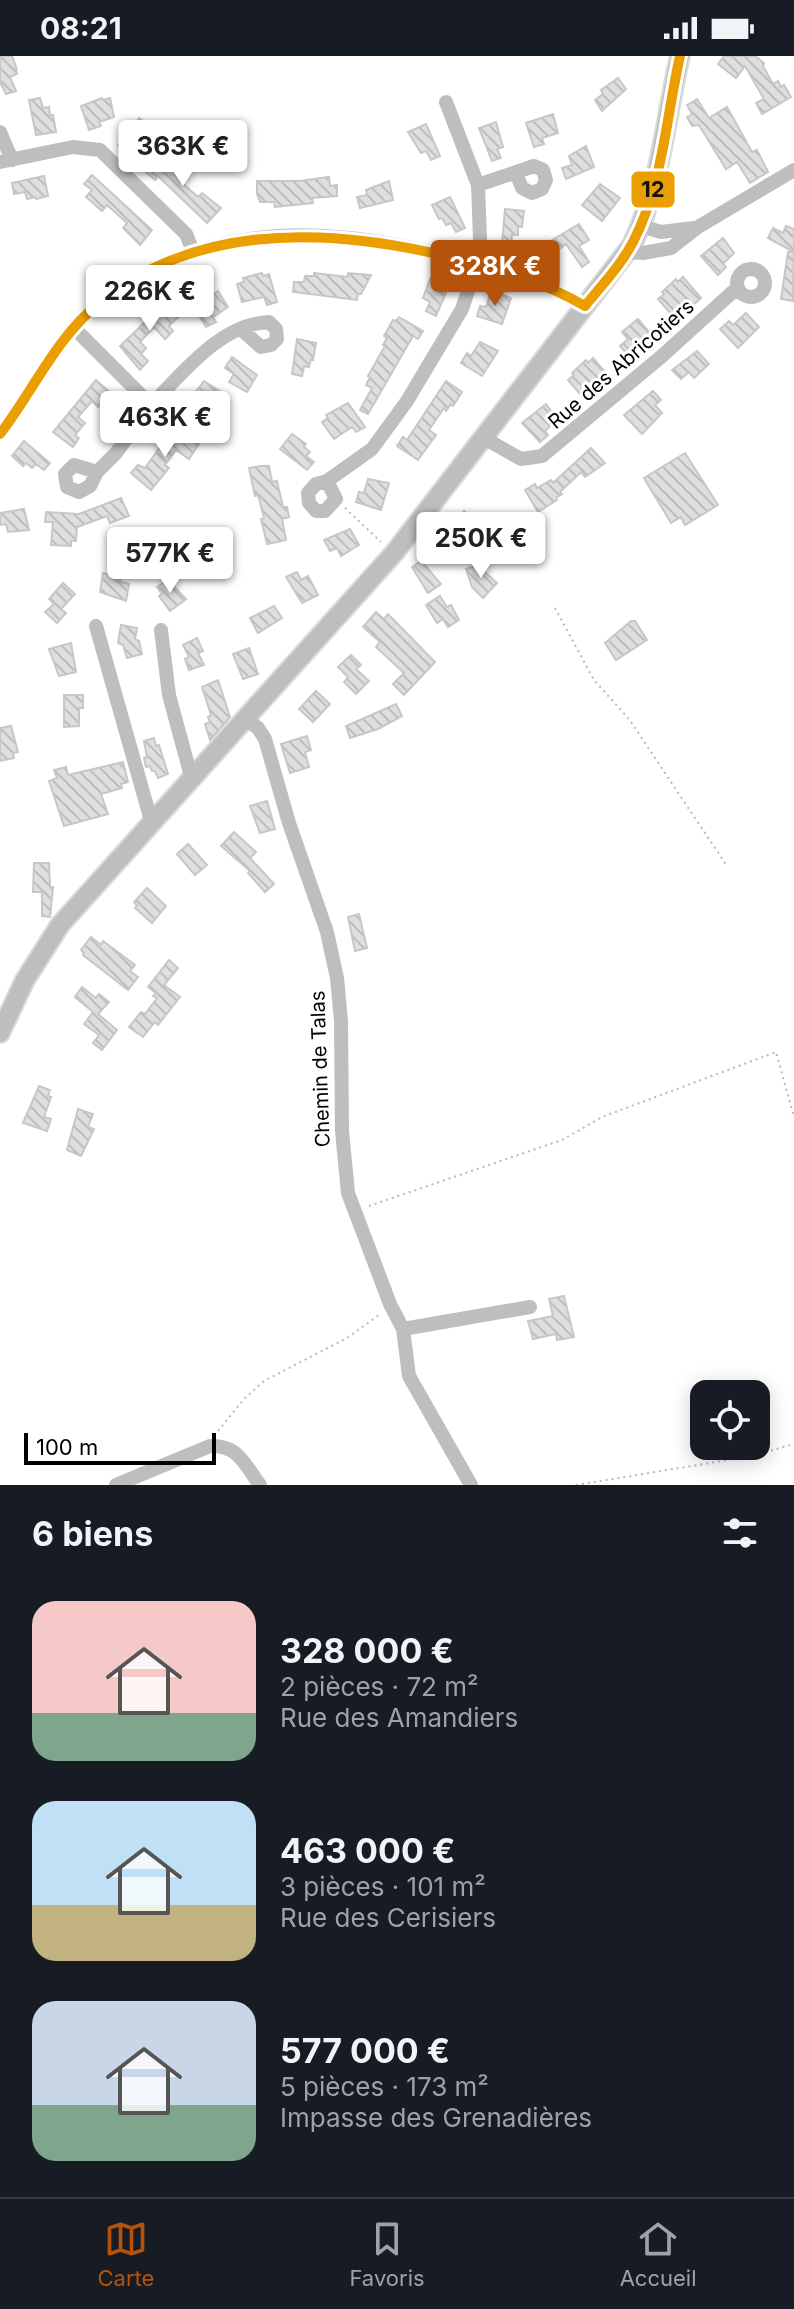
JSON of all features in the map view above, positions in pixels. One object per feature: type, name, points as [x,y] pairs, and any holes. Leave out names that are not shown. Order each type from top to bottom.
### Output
[{"type":"main road","points":[[0,1033],[25,980],[60,925],[395,552],[627,252],[641,226],[657,177],[680,56]]},
{"type":"street","points":[[327,481],[336,499],[325,511],[316,511],[309,503],[308,493],[316,484],[327,481],[372,449],[407,401],[462,309],[477,264],[480,238],[478,185],[446,102]]},
{"type":"street","points":[[0,132],[6,161],[73,147],[100,150],[186,234],[193,251]]},
{"type":"street","points":[[627,252],[643,253],[671,248],[698,227],[794,170]]},
{"type":"street","points":[[478,185],[516,173]]},
{"type":"street","points":[[641,226],[661,232],[698,227]]},
{"type":"street","points":[[0,434],[21,409],[46,365],[73,327],[101,301],[131,281],[193,251],[234,240],[277,234],[311,234],[355,237],[416,248],[477,264],[567,294],[585,306]]},
{"type":"street","name":"Rue des Abricotiers","points":[[482,437],[521,459],[542,456],[662,356],[737,288]]},
{"type":"street","points":[[73,327],[151,405]]},
{"type":"street","points":[[97,472],[116,453],[151,405],[194,362],[223,338],[242,330]]},
{"type":"street","points":[[96,626],[152,824]]},
{"type":"street","points":[[161,630],[169,695],[192,780]]},
{"type":"street","name":"Chemin de Talas","points":[[247,720],[258,728],[265,739],[289,823],[313,886],[333,963],[341,1021],[344,1160],[354,1212],[403,1329]]},
{"type":"street","points":[[471,1485],[409,1376],[403,1329],[530,1307]]},
{"type":"street","points":[[116,1485],[204,1448],[225,1445],[238,1454],[260,1485]]},
{"type":"path","points":[[336,499],[379,540]]},
{"type":"path","points":[[555,608],[594,680],[629,719],[727,866]]},
{"type":"path","points":[[354,1212],[562,1140],[602,1117],[776,1052],[794,1117]]},
{"type":"path","points":[[204,1448],[244,1399],[264,1381],[347,1338],[390,1304]]},
{"type":"path","points":[[576,1485],[752,1456],[794,1444]]},
{"type":"building","points":[[0,56],[12,56],[17,74],[10,77],[16,91],[6,94],[0,82]]},
{"type":"building","points":[[724,56],[755,56],[764,63],[773,84],[778,81],[781,87],[784,85],[791,97],[762,114],[756,103],[764,99],[745,66],[736,78],[718,64]]},
{"type":"building","points":[[618,78],[626,89],[602,111],[595,100],[603,94],[601,90]]},
{"type":"building","points":[[40,98],[43,108],[49,107],[50,115],[53,115],[56,132],[36,135],[29,100]]},
{"type":"building","points":[[110,98],[114,117],[99,122],[101,126],[89,130],[81,106]]},
{"type":"building","points":[[697,99],[709,118],[727,107],[752,152],[757,150],[768,172],[750,183],[737,162],[726,169],[699,125],[692,126],[687,117],[692,114],[687,105]]},
{"type":"building","points":[[553,114],[558,133],[542,138],[544,144],[534,147],[526,123]]},
{"type":"building","points":[[139,118],[156,130],[139,148],[133,143],[127,152],[118,145]]},
{"type":"building","points":[[496,122],[503,147],[497,149],[501,158],[492,161],[479,128]]},
{"type":"building","points":[[426,124],[440,156],[431,160],[426,151],[421,153],[408,132]]},
{"type":"building","points":[[586,146],[594,167],[566,179],[562,168],[572,165],[569,156]]},
{"type":"building","points":[[165,154],[181,168],[179,171],[185,176],[180,181],[198,197],[202,193],[221,208],[207,223],[158,176],[155,180],[146,172]]},
{"type":"building","points":[[92,175],[152,230],[140,245],[123,228],[127,223],[107,205],[102,211],[86,197],[92,190],[84,184]]},
{"type":"building","points":[[44,176],[48,196],[27,199],[25,192],[14,194],[12,183]]},
{"type":"building","points":[[329,177],[330,186],[337,185],[337,196],[312,198],[313,203],[275,207],[274,202],[260,202],[257,194],[257,181]]},
{"type":"building","points":[[389,181],[393,200],[360,208],[357,197],[367,195],[366,190]]},
{"type":"building","points":[[600,184],[620,198],[602,221],[582,205]]},
{"type":"building","points":[[450,197],[465,228],[456,232],[451,223],[446,225],[442,218],[439,219],[432,205]]},
{"type":"building","points":[[505,209],[524,211],[522,227],[518,226],[518,235],[512,235],[511,245],[502,244]]},
{"type":"building","points":[[579,224],[589,240],[579,246],[589,262],[582,267],[566,244],[558,250],[552,240]]},
{"type":"building","points":[[786,226],[794,229],[794,252],[768,238],[773,228],[783,233]]},
{"type":"building","points":[[723,238],[734,253],[723,264],[726,267],[718,275],[701,256]]},
{"type":"building","points":[[788,252],[794,252],[793,301],[781,299]]},
{"type":"building","points":[[262,273],[263,276],[269,274],[277,302],[267,305],[264,297],[242,302],[237,284],[244,282],[243,278]]},
{"type":"building","points":[[314,273],[348,277],[348,273],[371,275],[357,300],[293,292],[294,282],[304,282],[305,276],[314,276]]},
{"type":"building","points":[[683,277],[701,298],[693,305],[688,299],[671,314],[658,299],[676,279],[678,282]]},
{"type":"building","points":[[430,279],[448,288],[436,316],[426,311],[430,302],[423,298]]},
{"type":"building","points":[[218,291],[228,307],[213,317],[216,322],[206,327],[193,306]]},
{"type":"building","points":[[491,291],[511,298],[502,324],[477,316],[480,306],[486,307]]},
{"type":"building","points":[[168,300],[181,314],[169,326],[173,331],[165,339],[154,327],[140,342],[146,348],[141,354],[148,361],[140,370],[120,346]]},
{"type":"building","points":[[746,313],[759,327],[738,348],[720,329],[729,321],[733,325]]},
{"type":"building","points":[[399,317],[423,331],[418,339],[413,336],[368,414],[360,410],[372,388],[366,385],[368,376],[385,346],[387,338],[384,336],[393,320]]},
{"type":"building","points":[[638,319],[650,333],[628,355],[620,346],[628,339],[622,332]]},
{"type":"building","points":[[297,339],[316,343],[313,360],[309,367],[304,366],[302,376],[292,374]]},
{"type":"building","points":[[480,342],[498,351],[482,376],[461,363],[467,353],[471,356]]},
{"type":"building","points":[[697,351],[709,364],[694,378],[689,372],[681,379],[672,370]]},
{"type":"building","points":[[232,357],[257,375],[247,392],[229,382],[234,374],[225,368]]},
{"type":"building","points":[[593,358],[611,379],[603,386],[597,380],[581,395],[568,380],[586,360],[588,363]]},
{"type":"building","points":[[96,380],[119,400],[111,409],[103,401],[98,407],[92,401],[78,417],[85,423],[75,435],[79,438],[73,447],[53,432]]},
{"type":"building","points":[[204,381],[221,392],[208,408],[201,403],[195,413],[185,406]]},
{"type":"building","points":[[446,381],[462,392],[453,406],[451,404],[446,411],[444,408],[429,430],[436,435],[418,460],[397,446],[403,437],[407,440]]},
{"type":"building","points":[[653,391],[661,400],[655,405],[662,413],[642,434],[624,415]]},
{"type":"building","points":[[348,403],[365,427],[356,432],[352,427],[334,439],[322,422],[328,418],[326,415]]},
{"type":"building","points":[[546,404],[557,419],[545,431],[548,435],[540,442],[522,423]]},
{"type":"building","points":[[183,432],[200,442],[189,459],[176,450],[165,465],[169,468],[151,490],[131,473],[138,465],[145,468],[170,433],[178,439]]},
{"type":"building","points":[[292,434],[306,444],[304,447],[310,452],[306,456],[314,462],[307,470],[280,449]]},
{"type":"building","points":[[24,441],[50,463],[44,470],[36,464],[32,468],[26,463],[23,466],[12,456]]},
{"type":"building","points":[[591,448],[605,463],[585,477],[581,472],[560,492],[562,494],[557,500],[538,512],[525,490],[535,484],[537,488],[551,480],[553,483]]},
{"type":"building","points":[[685,453],[718,505],[685,525],[681,517],[671,523],[644,478]]},
{"type":"building","points":[[269,466],[272,482],[277,481],[283,507],[287,507],[289,517],[282,519],[286,540],[267,544],[261,519],[264,518],[249,468]]},
{"type":"building","points":[[368,479],[389,483],[381,510],[356,502],[359,492],[364,493]]},
{"type":"building","points":[[121,498],[129,516],[110,523],[107,516],[77,527],[76,541],[71,541],[71,546],[51,545],[53,522],[45,522],[46,512],[79,514]]},
{"type":"building","points":[[24,509],[29,530],[8,532],[6,524],[0,525],[0,513]]},
{"type":"building","points":[[464,511],[479,524],[475,529],[484,537],[476,546],[454,523]]},
{"type":"building","points":[[350,529],[359,545],[341,556],[337,548],[330,551],[324,540]]},
{"type":"building","points":[[148,536],[161,543],[154,556],[156,560],[141,566],[136,551],[140,550]]},
{"type":"building","points":[[421,561],[441,584],[428,593],[412,567]]},
{"type":"building","points":[[482,564],[486,573],[497,583],[483,598],[472,587],[466,569]]},
{"type":"building","points":[[297,572],[301,580],[308,576],[318,595],[302,603],[286,577]]},
{"type":"building","points":[[103,573],[121,577],[120,582],[129,584],[126,601],[100,592]]},
{"type":"building","points":[[168,580],[186,599],[170,611],[159,596],[162,594],[157,587]]},
{"type":"building","points":[[63,583],[75,594],[61,609],[66,613],[57,623],[45,612],[54,604],[49,599]]},
{"type":"building","points":[[440,596],[447,607],[451,605],[459,620],[448,627],[443,619],[437,623],[426,605]]},
{"type":"building","points":[[274,606],[282,618],[258,633],[250,618]]},
{"type":"building","points":[[376,612],[384,619],[388,614],[435,662],[404,695],[393,684],[404,673],[376,647],[380,642],[363,627]]},
{"type":"building","points":[[635,621],[647,640],[616,660],[605,643]]},
{"type":"building","points":[[121,625],[137,628],[135,639],[139,641],[142,654],[127,658],[123,645],[118,643]]},
{"type":"building","points":[[197,638],[203,651],[198,653],[204,665],[189,670],[185,659],[189,657],[183,645]]},
{"type":"building","points":[[71,643],[76,672],[59,676],[49,649]]},
{"type":"building","points":[[249,648],[258,674],[243,679],[233,654]]},
{"type":"building","points":[[351,655],[361,665],[356,669],[369,681],[356,694],[344,682],[348,677],[338,667]]},
{"type":"building","points":[[218,680],[230,717],[210,740],[205,724],[210,722],[208,717],[211,715],[202,687]]},
{"type":"building","points":[[316,691],[330,704],[313,722],[299,709]]},
{"type":"building","points":[[64,695],[83,695],[79,726],[64,727]]},
{"type":"building","points":[[396,704],[402,716],[378,729],[350,738],[346,726]]},
{"type":"building","points":[[11,726],[18,752],[13,753],[14,758],[0,761],[0,728]]},
{"type":"building","points":[[307,736],[311,750],[305,752],[309,767],[290,773],[281,744]]},
{"type":"building","points":[[154,738],[168,774],[158,778],[150,766],[146,767],[144,758],[147,757],[144,741]]},
{"type":"building","points":[[123,762],[128,782],[121,784],[122,788],[101,794],[108,814],[64,826],[49,781],[57,778],[54,770],[66,767],[68,775]]},
{"type":"building","points":[[267,801],[275,829],[260,833],[250,806]]},
{"type":"building","points":[[234,832],[256,852],[250,858],[274,884],[265,892],[248,873],[250,871],[221,846]]},
{"type":"building","points":[[188,844],[207,865],[195,875],[177,854]]},
{"type":"building","points":[[34,863],[49,863],[50,887],[53,887],[50,917],[42,916],[42,892],[33,892]]},
{"type":"building","points":[[147,888],[166,906],[152,923],[135,908],[134,902]]},
{"type":"building","points":[[359,914],[367,948],[355,951],[348,917]]},
{"type":"building","points":[[91,937],[101,945],[103,941],[135,965],[130,971],[138,977],[128,990],[83,955],[81,950]]},
{"type":"building","points":[[169,960],[178,968],[164,985],[180,997],[158,1025],[155,1022],[143,1037],[129,1027],[141,1012],[145,1014],[157,998],[148,987]]},
{"type":"building","points":[[82,987],[96,998],[99,994],[109,1002],[98,1014],[117,1030],[102,1050],[93,1043],[99,1035],[84,1024],[93,1012],[75,997]]},
{"type":"building","points":[[39,1086],[50,1090],[48,1096],[51,1097],[44,1117],[51,1119],[47,1131],[23,1123]]},
{"type":"building","points":[[78,1109],[93,1114],[88,1127],[94,1129],[81,1156],[67,1150]]},
{"type":"building","points":[[564,1296],[574,1337],[557,1340],[556,1334],[533,1339],[528,1321],[553,1316],[549,1299]]},
{"type":"transit line","name":"12","points":[[585,306],[623,259],[643,220],[657,174],[680,56]]},
{"type":"transit line","name":"12","points":[[0,434],[57,348],[99,303],[138,276],[180,257],[224,244],[270,238],[316,237],[409,248],[521,277],[585,306]]}]
